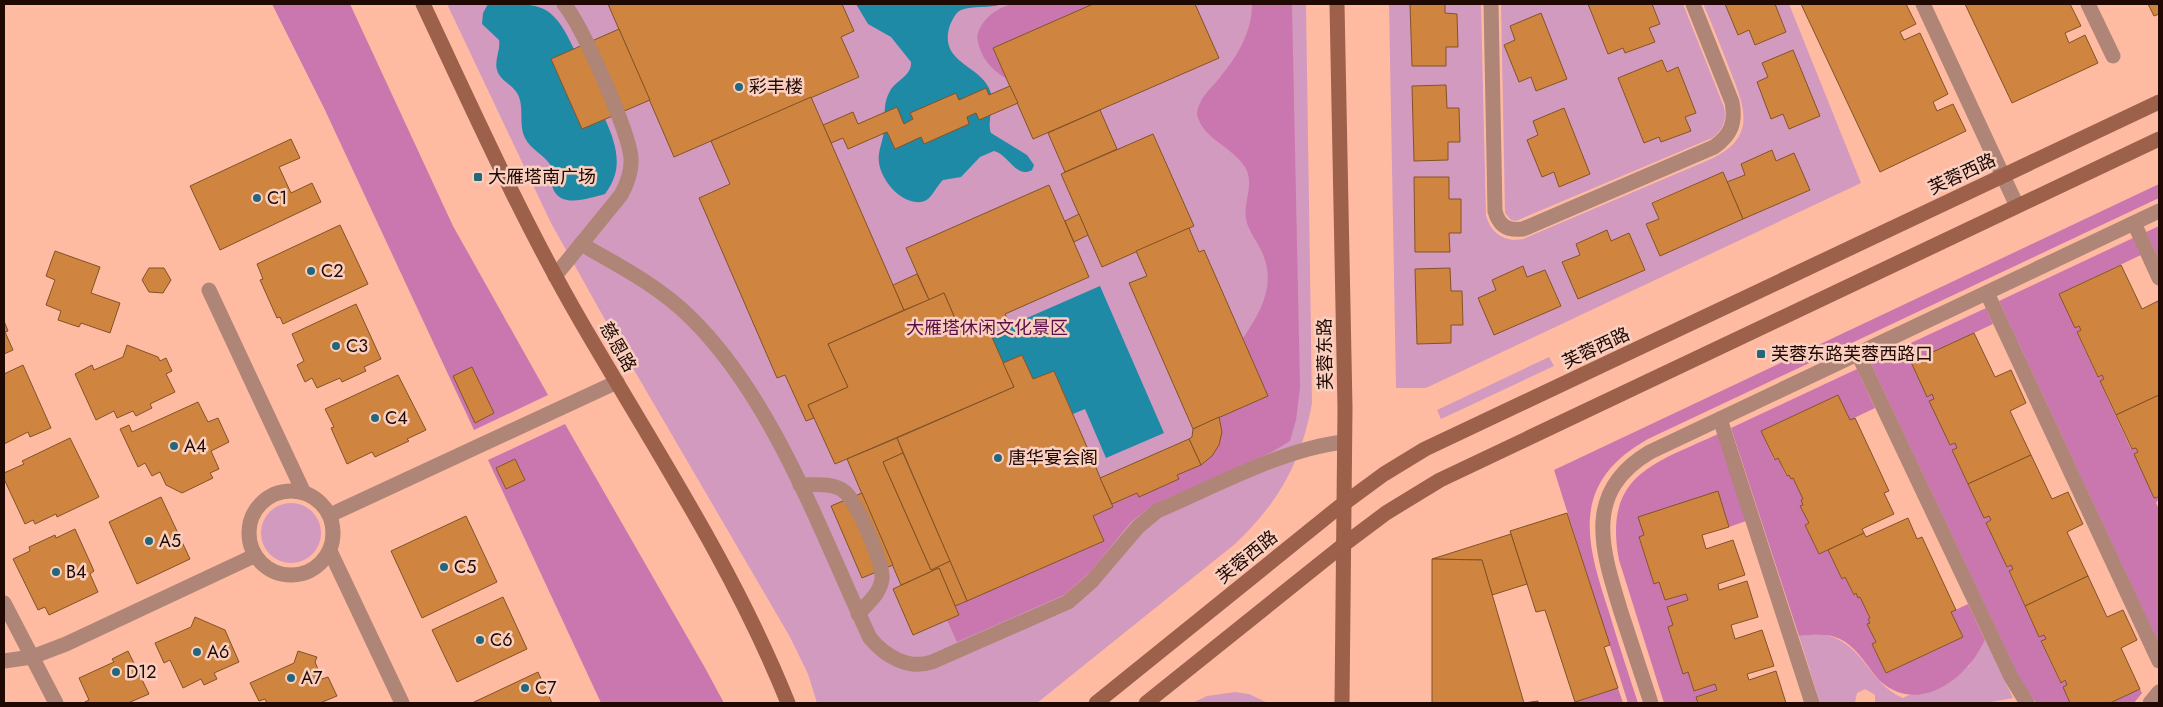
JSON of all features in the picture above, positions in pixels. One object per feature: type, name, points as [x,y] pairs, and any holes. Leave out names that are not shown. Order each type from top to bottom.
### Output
[{"type":"main road","name":"慈恩路","points":[[423,4],[517,204],[555,276],[742,599],[788,703]]},
{"type":"main road","name":"芙蓉东路","points":[[1337,4],[1344,442],[1342,703]]},
{"type":"main road","name":"芙蓉西路","points":[[1096,703],[1343,504],[1384,474],[1425,449],[2159,102]]},
{"type":"main road","points":[[1146,703],[1342,546],[1392,509],[1440,480],[2159,139]]},
{"type":"street","points":[[555,276],[621,195],[629,178],[632,161],[627,138],[585,40],[564,4]]},
{"type":"street","points":[[1491,4],[1495,210],[1498,220],[1504,228],[1513,231],[1523,229],[1705,151],[1725,140],[1732,128],[1735,116],[1732,102],[1693,4]]},
{"type":"street","points":[[1923,4],[2018,206]]},
{"type":"street","points":[[2088,4],[2113,56]]},
{"type":"street","points":[[1651,703],[1608,569],[1602,537],[1602,520],[1610,492],[1624,471],[1637,459],[2159,212]]},
{"type":"street","points":[[2134,223],[2159,278]]},
{"type":"street","points":[[581,244],[658,290],[691,317],[720,349],[744,384],[800,485],[870,638],[885,653],[908,664],[932,662],[1068,602],[1092,581],[1138,527],[1157,512],[1294,452],[1318,445],[1344,442]]},
{"type":"street","points":[[209,290],[303,491]]},
{"type":"street","points":[[1987,293],[2159,662]]},
{"type":"street","points":[[1858,354],[2010,677],[2027,703]]},
{"type":"street","points":[[330,515],[616,382]]},
{"type":"street","points":[[1720,419],[1812,703]]},
{"type":"street","points":[[800,485],[831,486],[844,491],[859,514],[881,566],[882,579],[877,593],[858,614]]},
{"type":"street","points":[[290,490],[303,491],[320,501],[330,515],[334,531],[330,551],[323,562],[309,572],[293,576],[276,573],[262,565],[254,556],[248,534],[251,518],[259,504],[273,494],[290,490]]},
{"type":"street","points":[[330,551],[402,703]]},
{"type":"street","points":[[4,661],[32,657],[66,644],[254,556]]},
{"type":"street","points":[[4,603],[56,703]]},
{"type":"street","points":[[2150,703],[2159,692]]},
{"type":"green space","name":"大雁塔休闲文化景区","points":[[447,4],[1306,4],[1312,403],[1302,444],[1286,480],[1264,513],[1235,544],[1037,703],[817,703],[808,674],[790,637],[613,334],[551,223]]},
{"type":"green space","points":[[1389,4],[1410,4],[1412,66],[1446,66],[1446,47],[1458,47],[1457,14],[1445,13],[1445,4],[1481,4],[1486,215],[1494,231],[1504,238],[1516,240],[1523,239],[1711,159],[1726,150],[1736,140],[1742,129],[1744,118],[1734,79],[1703,4],[1725,4],[1738,35],[1749,30],[1755,45],[1786,32],[1775,4],[1789,4],[1861,183],[1426,388],[1396,388]],"holes":[[[1768,77],[1819,116],[1789,129],[1783,114],[1771,119],[1757,82]],[[1446,85],[1447,108],[1459,108],[1460,142],[1448,142],[1448,160],[1414,161],[1412,86]],[[1772,150],[1776,161],[1809,190],[1660,256],[1646,225],[1659,219],[1652,202],[1723,172],[1727,182],[1745,175],[1741,164]],[[1414,177],[1448,177],[1449,199],[1461,200],[1461,233],[1449,233],[1450,252],[1415,252]],[[1607,231],[1611,241],[1578,298],[1563,262],[1580,255],[1576,244]],[[1522,267],[1527,277],[1545,270],[1561,306],[1496,290],[1492,280]],[[1451,291],[1462,291],[1463,325],[1451,325],[1451,343],[1417,344]]]},
{"type":"green space","points":[[1501,4],[1588,4],[1608,54],[1623,48],[1626,53],[1655,42],[1649,28],[1660,23],[1652,4],[1683,4],[1724,107],[1725,116],[1719,132],[1712,138],[1516,221],[1511,220],[1505,213]],"holes":[[[1541,14],[1567,79],[1536,91],[1531,77],[1519,81],[1504,45],[1515,40],[1510,26]],[[1662,60],[1667,72],[1678,68],[1696,112],[1685,117],[1691,131],[1662,142],[1659,137],[1644,143],[1618,78]],[[1564,109],[1590,174],[1559,187],[1554,172],[1542,176],[1538,135],[1533,121]]]},
{"type":"green space","points":[[1549,357],[1554,366],[1441,419],[1437,410]]},
{"type":"green space","points":[[285,503],[297,503],[308,508],[316,516],[321,527],[319,545],[308,558],[297,563],[285,563],[274,558],[266,550],[261,539],[261,527],[266,516],[274,508]]},
{"type":"green space","points":[[1820,634],[1835,638],[1846,644],[1881,683],[1903,698],[1969,666],[1985,640],[2013,698],[1986,703],[1875,703],[1875,695],[1865,689],[1857,693],[1855,703],[1820,703],[1799,636]]},
{"type":"green space","points":[[1235,692],[1249,694],[1268,703],[1192,703],[1207,696]]},
{"type":"shaded area","points":[[272,4],[350,4],[453,226],[548,395],[474,430],[324,108]],"holes":[[[472,367],[494,413],[475,422],[453,376]]]},
{"type":"shaded area","points":[[1012,4],[1093,4],[993,48],[1007,79],[987,62],[978,44],[977,37],[985,20],[1000,9]]},
{"type":"shaded area","points":[[1252,4],[1292,4],[1300,387],[1296,420],[1290,441],[1272,452],[1150,507],[1131,522],[1090,572],[1064,595],[957,642],[947,620],[959,615],[955,606],[1104,541],[1093,516],[1113,507],[1112,504],[1137,493],[1139,497],[1178,479],[1177,475],[1205,461],[1217,449],[1220,440],[1219,417],[1268,396],[1243,338],[1261,307],[1265,296],[1268,274],[1266,262],[1248,227],[1246,219],[1249,186],[1248,173],[1233,153],[1205,130],[1197,114],[1207,92],[1242,45],[1249,25]]},
{"type":"shaded area","points":[[2159,184],[2159,198],[1648,439],[1623,456],[1606,474],[1595,494],[1590,515],[1590,537],[1601,586],[1638,703],[1628,703],[1554,470]]},
{"type":"shaded area","points":[[2159,226],[2159,260],[2146,232]]},
{"type":"shaded area","points":[[2133,238],[2141,255],[2059,294],[2075,327],[2079,326],[2081,330],[2077,333],[2097,376],[2102,375],[2104,379],[2100,382],[2131,449],[2136,448],[2138,452],[2134,454],[2154,498],[2159,498],[2156,503],[2159,509],[2159,644],[1999,301]]},
{"type":"shaded area","points":[[1986,308],[1993,324],[1912,362],[1927,396],[1932,394],[1934,399],[1930,402],[1950,445],[1955,443],[1957,448],[1952,450],[1984,518],[1989,516],[1991,520],[1986,523],[2007,567],[2011,565],[2013,569],[2009,572],[2039,637],[2044,635],[2046,639],[2041,642],[2060,682],[2065,680],[2067,685],[2063,687],[2070,703],[2036,703],[2019,677],[1870,362]]},
{"type":"shaded area","points":[[1857,369],[1875,408],[1850,420],[1838,395],[1761,431],[1774,460],[1778,458],[1786,476],[1789,475],[1791,479],[1793,478],[1803,499],[1801,500],[1803,505],[1801,506],[1809,523],[1805,525],[1819,554],[1828,550],[1842,579],[1845,577],[1853,594],[1856,593],[1858,598],[1860,597],[1870,618],[1868,619],[1870,623],[1868,625],[1876,642],[1872,644],[1886,673],[1963,637],[1951,612],[1968,604],[1985,640],[1973,660],[1959,675],[1937,689],[1926,693],[1914,695],[1891,689],[1880,681],[1852,647],[1840,639],[1825,635],[1799,636],[1731,428]]},
{"type":"shaded area","points":[[565,424],[724,703],[601,703],[488,460]],"holes":[[[515,459],[525,480],[506,489],[496,468]]]},
{"type":"shaded area","points":[[1718,434],[1746,521],[1729,527],[1718,491],[1639,538],[1654,583],[1659,582],[1666,600],[1686,594],[1688,600],[1667,607],[1673,625],[1668,627],[1683,673],[1688,672],[1695,691],[1715,684],[1717,690],[1696,697],[1698,703],[1664,703],[1619,560],[1616,531],[1619,509],[1626,491],[1638,476],[1673,454]]},
{"type":"shaded area","points":[[1618,688],[1623,703],[1575,703],[1575,702]]},
{"type":"shaded area","points":[[2140,689],[2142,693],[2134,703],[2110,703]]},
{"type":"water","points":[[488,4],[520,4],[542,8],[558,21],[566,33],[574,49],[551,59],[582,129],[605,119],[613,139],[617,166],[615,176],[605,194],[583,200],[568,200],[561,198],[556,193],[552,186],[551,166],[531,146],[523,133],[521,104],[517,93],[501,77],[497,70],[496,62],[499,40],[482,24],[483,13]]},
{"type":"water","points":[[856,4],[1002,4],[959,11],[954,16],[950,25],[949,47],[954,55],[976,73],[989,88],[992,100],[991,133],[1027,155],[1034,165],[1032,170],[1026,172],[1017,169],[999,153],[994,151],[980,157],[961,177],[943,180],[930,198],[926,200],[916,202],[896,193],[886,181],[880,168],[879,154],[883,135],[886,100],[893,87],[909,71],[911,62],[891,37],[868,24]]},
{"type":"water","points":[[1100,286],[1164,433],[1106,458],[1085,409],[1073,414],[1054,371],[1033,379],[1022,355],[1003,363],[990,334]]},
{"type":"building","name":"彩丰楼","points":[[608,4],[842,4],[854,31],[841,37],[859,77],[674,157]]},
{"type":"building","points":[[1093,4],[1195,4],[1219,58],[1033,139],[993,48]]},
{"type":"building","points":[[1410,4],[1445,4],[1445,13],[1457,14],[1458,47],[1446,47],[1446,66],[1412,66]]},
{"type":"building","points":[[1588,4],[1652,4],[1660,24],[1649,28],[1655,42],[1625,53],[1623,48],[1608,54]]},
{"type":"building","points":[[1725,4],[1775,4],[1786,32],[1755,45],[1749,30],[1738,35]]},
{"type":"building","points":[[1801,4],[1906,4],[1916,24],[1900,32],[1904,40],[1920,33],[1948,94],[1933,102],[1937,111],[1953,104],[1966,131],[1880,172]]},
{"type":"building","points":[[1965,4],[2070,4],[2081,26],[2065,33],[2069,43],[2085,35],[2098,63],[2012,103]]},
{"type":"building","points":[[2148,4],[2159,4],[2159,14],[2154,16]]},
{"type":"building","points":[[1541,13],[1567,79],[1536,91],[1531,77],[1519,82],[1504,45],[1515,40],[1510,26]]},
{"type":"building","points":[[619,29],[650,100],[582,129],[551,59]]},
{"type":"building","points":[[1793,50],[1820,116],[1789,129],[1783,114],[1771,119],[1757,82],[1768,77],[1762,63]]},
{"type":"building","points":[[1662,60],[1667,72],[1678,67],[1696,113],[1685,117],[1691,131],[1661,142],[1659,137],[1644,143],[1618,78]]},
{"type":"building","points":[[1446,85],[1447,108],[1459,108],[1460,142],[1448,142],[1448,160],[1414,161],[1412,86]]},
{"type":"building","points":[[1010,86],[1018,103],[979,120],[976,113],[967,117],[969,124],[924,144],[921,137],[895,149],[887,132],[848,149],[843,138],[831,143],[823,125],[853,112],[858,124],[897,107],[904,124],[913,119],[910,113],[956,93],[959,100],[986,88],[989,95]]},
{"type":"building","points":[[811,97],[904,310],[828,344],[848,387],[808,405],[814,418],[806,421],[785,375],[777,378],[699,198],[730,184],[711,141]]},
{"type":"building","points":[[1564,108],[1590,174],[1559,187],[1554,172],[1542,177],[1527,140],[1538,135],[1533,121]]},
{"type":"building","points":[[1100,110],[1117,149],[1065,172],[1048,133]]},
{"type":"building","points":[[1153,134],[1194,226],[1102,267],[1061,174]]},
{"type":"building","name":"C1","points":[[291,139],[300,158],[279,167],[291,193],[312,183],[321,202],[220,250],[190,186]]},
{"type":"building","points":[[1772,150],[1776,161],[1794,153],[1810,190],[1743,219],[1727,182],[1745,175],[1741,164]]},
{"type":"building","points":[[1723,172],[1743,219],[1660,256],[1646,224],[1659,219],[1652,203]]},
{"type":"building","points":[[1414,177],[1449,177],[1449,199],[1461,199],[1461,233],[1449,233],[1450,252],[1415,252]]},
{"type":"building","points":[[1049,185],[1089,277],[1005,314],[1007,318],[963,337],[944,293],[929,300],[906,248]]},
{"type":"building","points":[[1079,214],[1088,235],[1074,242],[1065,221]]},
{"type":"building","name":"C2","points":[[340,225],[368,284],[283,324],[280,317],[277,318],[260,280],[263,279],[257,264]]},
{"type":"building","points":[[1189,228],[1199,252],[1204,250],[1268,396],[1193,429],[1129,283],[1147,276],[1136,251]]},
{"type":"building","points":[[1607,230],[1611,241],[1629,233],[1645,270],[1578,299],[1562,262],[1580,255],[1576,244]]},
{"type":"building","points":[[55,251],[100,267],[91,293],[120,303],[110,333],[81,323],[79,327],[58,320],[61,311],[46,305],[55,280],[46,276]]},
{"type":"building","points":[[2121,265],[2142,309],[2158,301],[2159,304],[2159,395],[2116,415],[2100,381],[2104,379],[2102,375],[2098,377],[2077,332],[2081,330],[2079,326],[2075,328],[2059,294]]},
{"type":"building","points":[[1523,266],[1527,277],[1545,270],[1561,306],[1494,335],[1478,298],[1496,290],[1492,280]]},
{"type":"building","points":[[149,268],[164,268],[171,280],[163,293],[149,292],[142,280]]},
{"type":"building","points":[[1450,268],[1451,291],[1462,291],[1463,325],[1451,325],[1451,343],[1417,344],[1415,269]]},
{"type":"building","points":[[917,274],[929,300],[904,310],[893,285]]},
{"type":"building","points":[[944,293],[963,337],[987,326],[1014,387],[835,464],[808,405],[848,387],[828,344]]},
{"type":"building","name":"C3","points":[[356,304],[381,359],[364,367],[366,371],[342,382],[340,378],[317,388],[312,378],[305,382],[297,365],[304,361],[292,334]]},
{"type":"building","points":[[4,321],[8,331],[5,332],[13,350],[4,354]]},
{"type":"building","points":[[1974,333],[1995,377],[2011,370],[2026,403],[2010,411],[2031,455],[1968,484],[1952,450],[1957,448],[1955,443],[1950,445],[1929,401],[1934,399],[1932,394],[1927,397],[1911,362]]},
{"type":"building","points":[[127,345],[158,357],[160,361],[166,358],[172,371],[166,374],[175,392],[150,404],[152,408],[136,416],[133,411],[117,418],[114,411],[96,420],[75,374],[92,365],[94,370],[123,357]]},
{"type":"building","name":"唐华宴会阁","points":[[1022,355],[1033,379],[1054,371],[1113,507],[1093,516],[1104,541],[967,601],[897,438],[1014,387],[1003,363]]},
{"type":"building","points":[[23,365],[51,428],[30,437],[28,432],[4,444],[4,374]]},
{"type":"building","points":[[472,367],[494,413],[475,423],[453,376]]},
{"type":"building","name":"C4","points":[[398,375],[426,430],[407,439],[409,441],[375,457],[372,452],[347,464],[331,428],[334,427],[325,409]]},
{"type":"building","points":[[1838,395],[1850,420],[1855,418],[1889,491],[1884,493],[1894,514],[1862,529],[1864,533],[1819,554],[1805,525],[1809,523],[1800,506],[1803,505],[1801,500],[1803,499],[1793,478],[1791,479],[1789,475],[1787,476],[1778,458],[1775,460],[1761,431]]},
{"type":"building","points":[[2159,395],[2159,498],[2154,498],[2134,454],[2138,452],[2136,448],[2132,449],[2116,415]]},
{"type":"building","name":"A4","points":[[198,402],[208,422],[218,418],[229,442],[211,451],[219,469],[210,473],[213,478],[182,493],[166,485],[160,472],[152,476],[145,463],[138,467],[120,429],[129,425],[132,432]]},
{"type":"building","points":[[1219,417],[1222,432],[1219,445],[1212,456],[1201,465],[1189,439],[1192,437],[1193,429]]},
{"type":"building","points":[[70,438],[99,497],[57,517],[56,514],[35,524],[33,520],[25,524],[4,479],[4,473],[24,464],[22,461]]},
{"type":"building","points":[[897,438],[903,453],[883,462],[931,570],[950,561],[967,601],[955,606],[939,568],[901,585],[847,459]]},
{"type":"building","points":[[1189,439],[1201,465],[1177,475],[1179,479],[1139,497],[1137,493],[1112,504],[1100,478]]},
{"type":"building","points":[[903,453],[950,561],[931,570],[883,462]]},
{"type":"building","points":[[2031,455],[2052,499],[2068,492],[2083,524],[2067,532],[2088,576],[2025,606],[2009,571],[2013,569],[2011,565],[2007,567],[1986,523],[1991,520],[1989,516],[1984,518],[1968,484]]},
{"type":"building","points":[[515,459],[525,480],[506,489],[496,468]]},
{"type":"building","points":[[1718,491],[1729,527],[1702,535],[1706,549],[1733,540],[1745,575],[1718,584],[1719,590],[1747,581],[1758,617],[1731,625],[1735,639],[1762,630],[1774,666],[1747,674],[1749,680],[1776,671],[1786,703],[1698,703],[1696,697],[1717,690],[1715,684],[1694,691],[1688,672],[1683,674],[1668,627],[1673,625],[1667,607],[1688,600],[1686,594],[1665,600],[1659,582],[1654,584],[1639,537],[1644,535],[1638,517]]},
{"type":"building","points":[[862,493],[893,565],[862,578],[831,506]]},
{"type":"building","name":"A5","points":[[161,497],[190,559],[137,584],[109,522]]},
{"type":"building","points":[[1567,513],[1610,645],[1604,647],[1618,688],[1575,702],[1545,610],[1536,612],[1510,531]]},
{"type":"building","name":"C5","points":[[466,516],[497,582],[422,618],[391,551]]},
{"type":"building","points":[[1908,518],[1917,539],[1922,537],[1956,610],[1951,612],[1963,637],[1886,673],[1872,644],[1876,642],[1867,624],[1870,623],[1868,619],[1870,618],[1860,597],[1858,598],[1856,593],[1854,595],[1845,577],[1842,579],[1828,550],[1864,533],[1866,537]]},
{"type":"building","name":"B4","points":[[75,529],[94,571],[90,574],[98,592],[49,615],[45,607],[38,610],[13,559],[30,551],[29,547],[55,535],[56,538]]},
{"type":"building","points":[[1511,534],[1527,584],[1492,595],[1482,560],[1432,559]]},
{"type":"building","points":[[1432,559],[1482,560],[1524,703],[1432,703]]},
{"type":"building","points":[[939,568],[959,615],[913,635],[893,589]]},
{"type":"building","points":[[2088,576],[2107,617],[2123,610],[2137,640],[2121,648],[2140,689],[2110,703],[2070,703],[2063,687],[2067,685],[2065,680],[2061,683],[2041,641],[2046,639],[2044,635],[2039,637],[2025,606]]},
{"type":"building","name":"C6","points":[[503,597],[527,649],[457,682],[432,630]]},
{"type":"building","name":"A6","points":[[195,617],[225,630],[239,662],[214,673],[217,679],[204,685],[201,679],[183,688],[170,660],[164,663],[155,643],[191,627]]},
{"type":"building","name":"D12","points":[[128,651],[149,694],[128,703],[83,703],[89,700],[79,678],[114,662],[112,659]]},
{"type":"building","name":"A7","points":[[298,651],[317,657],[315,662],[322,679],[328,677],[337,696],[320,703],[267,703],[265,699],[259,701],[250,683],[294,663]]},
{"type":"building","name":"C7","points":[[538,672],[552,703],[472,703]]},
{"type":"place","name":"彩丰楼","points":[[739,87]]},
{"type":"place","name":"大雁塔南广场","points":[[478,177]]},
{"type":"place","name":"C1","points":[[257,198]]},
{"type":"place","name":"C2","points":[[311,271]]},
{"type":"place","name":"C3","points":[[336,346]]},
{"type":"place","name":"芙蓉东路芙蓉西路口","points":[[1761,354]]},
{"type":"place","name":"C4","points":[[375,418]]},
{"type":"place","name":"A4","points":[[174,446]]},
{"type":"place","name":"唐华宴会阁","points":[[998,458]]},
{"type":"place","name":"A5","points":[[149,541]]},
{"type":"place","name":"C5","points":[[444,567]]},
{"type":"place","name":"B4","points":[[56,572]]},
{"type":"place","name":"C6","points":[[480,640]]},
{"type":"place","name":"A6","points":[[197,652]]},
{"type":"place","name":"D12","points":[[116,672]]},
{"type":"place","name":"A7","points":[[291,678]]},
{"type":"place","name":"C7","points":[[525,688]]}]
